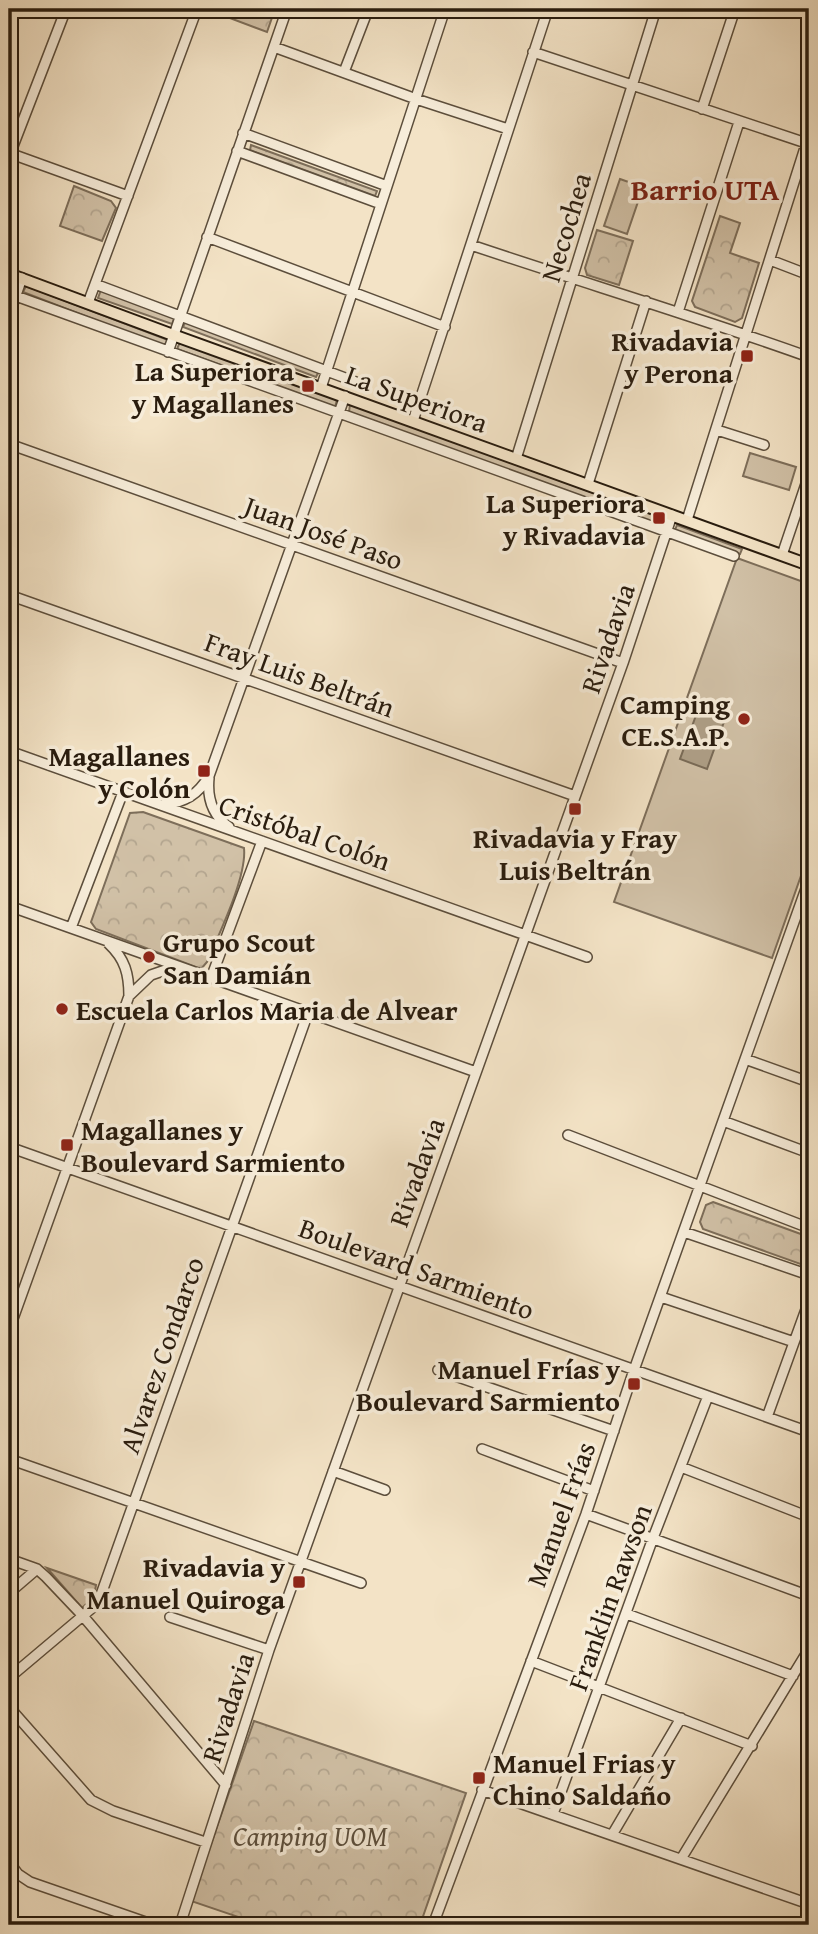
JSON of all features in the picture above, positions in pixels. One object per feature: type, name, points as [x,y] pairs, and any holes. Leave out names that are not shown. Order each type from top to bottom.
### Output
[{"type":"main road","name":"La Superiora","points":[[9,274],[809,565]]},
{"type":"street","points":[[66,9],[9,154],[128,196]]},
{"type":"street","points":[[88,303],[197,9]]},
{"type":"street","points":[[168,352],[287,9]]},
{"type":"street","points":[[320,387],[445,9]]},
{"type":"street","points":[[413,421],[547,11],[534,9]]},
{"type":"street","name":"Necochea","points":[[516,459],[656,9]]},
{"type":"street","points":[[702,109],[735,9]]},
{"type":"street","points":[[344,72],[366,15]]},
{"type":"street","points":[[274,47],[416,99],[508,129]]},
{"type":"street","points":[[533,52],[739,122],[808,141],[687,520]]},
{"type":"street","points":[[678,312],[739,122]]},
{"type":"street","points":[[243,134],[387,186]]},
{"type":"street","points":[[237,151],[381,204]]},
{"type":"street","points":[[206,237],[445,327]]},
{"type":"street","points":[[471,245],[747,334],[809,357]]},
{"type":"street","points":[[770,260],[809,275]]},
{"type":"street","points":[[9,315],[22,278]]},
{"type":"street","points":[[95,284],[356,382]]},
{"type":"street","points":[[16,296],[734,556]]},
{"type":"street","points":[[588,484],[646,301]]},
{"type":"street","points":[[159,805],[180,803],[191,797],[202,788],[209,776],[345,397]]},
{"type":"street","points":[[717,430],[764,445]]},
{"type":"street","name":"Juan José Paso","points":[[9,444],[623,663]]},
{"type":"street","points":[[782,555],[809,475]]},
{"type":"street","name":"Rivadavia","points":[[180,1925],[269,1650],[623,663],[672,515]]},
{"type":"street","name":"Fray Luis Beltrán","points":[[9,595],[575,796]]},
{"type":"street","name":"Cristóbal Colón","points":[[9,751],[587,957]]},
{"type":"street","points":[[209,776],[209,799],[223,823],[235,831]]},
{"type":"street","points":[[71,928],[123,792]]},
{"type":"street","points":[[211,978],[262,841]]},
{"type":"street","name":"Manuel Frías","points":[[433,1925],[586,1514],[634,1370],[809,880]]},
{"type":"street","points":[[9,906],[476,1072]]},
{"type":"street","points":[[9,1330],[129,996],[125,965],[105,940]]},
{"type":"street","points":[[129,996],[151,975],[177,966]]},
{"type":"street","name":"Alvarez Condarco","points":[[9,1678],[98,1602],[308,1013]]},
{"type":"street","points":[[746,1059],[809,1082]]},
{"type":"street","points":[[723,1121],[809,1153]]},
{"type":"street","points":[[568,1135],[809,1228]]},
{"type":"street","name":"Boulevard Sarmiento","points":[[9,1147],[809,1432]]},
{"type":"street","points":[[684,1232],[809,1275]]},
{"type":"street","points":[[661,1297],[794,1342]]},
{"type":"street","points":[[767,1417],[809,1301]]},
{"type":"street","points":[[438,1370],[614,1431]]},
{"type":"street","name":"Franklin Rawson","points":[[554,1814],[653,1538],[708,1396]]},
{"type":"street","points":[[482,1449],[594,1491]]},
{"type":"street","points":[[9,1459],[360,1583]]},
{"type":"street","points":[[681,1468],[809,1517]]},
{"type":"street","points":[[333,1471],[385,1490]]},
{"type":"street","points":[[586,1514],[809,1596]]},
{"type":"street","points":[[9,1559],[37,1569],[83,1616],[226,1785]]},
{"type":"street","points":[[9,1593],[37,1569]]},
{"type":"street","points":[[626,1614],[793,1676]]},
{"type":"street","points":[[170,1617],[269,1650]]},
{"type":"street","points":[[681,1859],[809,1650]]},
{"type":"street","points":[[531,1661],[752,1746]]},
{"type":"street","points":[[9,1707],[91,1800],[113,1811],[205,1842]]},
{"type":"street","points":[[612,1835],[681,1718]]},
{"type":"street","points":[[482,1790],[809,1904]]},
{"type":"street","points":[[9,1862],[30,1882],[154,1925]]},
{"type":"green space","points":[[221,9],[275,9],[267,32],[219,14]]},
{"type":"green space","points":[[251,145],[377,191],[375,196],[250,150]]},
{"type":"green space","points":[[620,179],[643,187],[627,234],[604,226]]},
{"type":"green space","points":[[74,186],[111,201],[116,208],[102,241],[60,226]]},
{"type":"green space","points":[[720,216],[740,223],[730,253],[759,263],[742,318],[735,322],[695,307],[692,301]]},
{"type":"green space","points":[[597,230],[633,241],[619,285],[587,275],[585,268]]},
{"type":"green space","points":[[26,286],[168,340],[165,347],[23,292]]},
{"type":"green space","points":[[101,290],[175,317],[172,324],[98,298]]},
{"type":"green space","points":[[186,320],[319,371],[316,377],[183,327]]},
{"type":"green space","points":[[180,342],[337,400],[335,407],[177,349]]},
{"type":"green space","points":[[350,404],[665,519],[662,526],[349,412]]},
{"type":"green space","points":[[750,453],[796,467],[789,490],[743,476]]},
{"type":"green space","points":[[677,525],[742,549],[740,554],[675,530]]},
{"type":"green space","name":"Camping CE.S.A.P.","points":[[737,558],[809,584],[809,853],[772,958],[614,902]]},
{"type":"green space","points":[[143,812],[244,848],[241,874],[231,905],[207,962],[201,969],[96,929],[91,922],[130,813]]},
{"type":"green space","points":[[713,1202],[809,1237],[809,1264],[806,1266],[703,1229],[700,1222],[706,1205]]},
{"type":"green space","points":[[47,1568],[96,1585],[94,1597],[82,1608]]},
{"type":"green space","name":"Camping UOM","points":[[254,1721],[466,1793],[420,1925],[262,1925],[191,1901]]},
{"type":"shaded area","points":[[698,710],[725,719],[707,769],[680,759]]},
{"type":"place","name":"Rivadavia y Perona","points":[[747,356]]},
{"type":"place","name":"La Superiora y Magallanes","points":[[308,386]]},
{"type":"place","name":"La Superiora y Rivadavia","points":[[659,518]]},
{"type":"place","name":"Camping CE.S.A.P.","points":[[744,719]]},
{"type":"place","name":"Magallanes y Colón","points":[[204,771]]},
{"type":"place","name":"Rivadavia y Fray Luis Beltrán","points":[[575,809]]},
{"type":"place","name":"Grupo Scout San Damián","points":[[149,957]]},
{"type":"place","name":"Escuela Carlos Maria de Alvear","points":[[62,1009]]},
{"type":"place","name":"Magallanes y Boulevard Sarmiento","points":[[67,1145]]},
{"type":"place","name":"Manuel Frías y Boulevard Sarmiento","points":[[634,1384]]},
{"type":"place","name":"Rivadavia y Manuel Quiroga","points":[[299,1582]]},
{"type":"place","name":"Manuel Frias y Chino Saldaño","points":[[479,1778]]},
{"type":"district","name":"Barrio UTA","points":[[705,189]]}]
